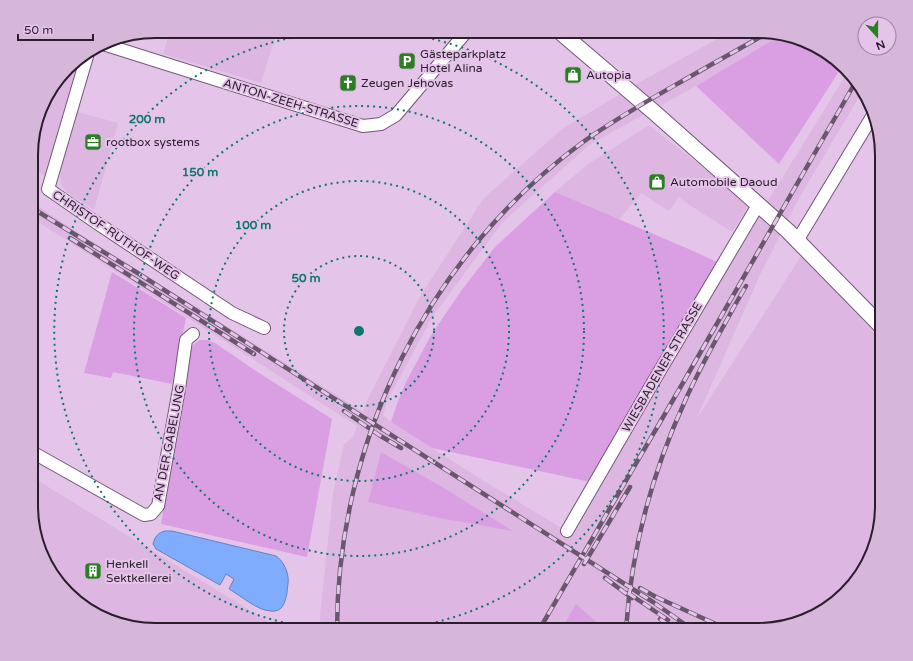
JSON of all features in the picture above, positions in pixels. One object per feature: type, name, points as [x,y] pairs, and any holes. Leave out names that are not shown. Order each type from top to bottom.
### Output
[{"type":"main road","points":[[567,38],[655,113],[793,236],[875,319]]},
{"type":"street","name":"ANTON-ZEEH-STRASSE","points":[[111,47],[363,126],[381,124],[396,115],[461,38]]},
{"type":"street","name":"CHRISTOF-RUTHOF-WEG","points":[[86,61],[48,189],[232,313],[264,328]]},
{"type":"street","points":[[793,236],[870,120]]},
{"type":"street","name":"WIESBADENER STRASSE","points":[[567,531],[758,205]]},
{"type":"street","name":"AN DER GABELUNG","points":[[38,455],[144,515],[151,514],[158,506],[179,389],[186,340],[193,334]]},
{"type":"shaded area","points":[[168,38],[275,38],[261,83],[163,54]]},
{"type":"shaded area","points":[[719,38],[774,39],[696,86],[589,145],[502,223],[433,316],[388,399],[383,415],[391,422],[484,481],[573,535],[737,251],[845,77],[859,97],[799,198],[760,275],[696,420],[801,256],[875,334],[875,514],[869,544],[863,558],[846,583],[823,603],[796,617],[773,622],[320,623],[333,493],[344,444],[353,437],[357,426],[38,222],[38,206],[363,412],[368,399],[419,298],[483,199],[562,129],[642,81]]},
{"type":"shaded area","points":[[774,39],[803,47],[829,62],[839,71],[779,164],[696,86]]},
{"type":"shaded area","points":[[77,68],[45,176],[38,172],[39,140],[42,125],[50,103],[62,84]]},
{"type":"shaded area","points":[[78,112],[118,123],[94,210],[68,193],[61,183],[60,177]]},
{"type":"shaded area","points":[[649,125],[736,194],[748,207],[732,232],[679,197],[669,211],[641,193],[619,220],[555,192],[587,165]]},
{"type":"shaded area","points":[[555,192],[717,262],[590,482],[432,448],[391,422],[406,382],[430,337],[461,291],[495,247]]},
{"type":"shaded area","points":[[112,272],[186,318],[172,384],[113,372],[111,378],[84,373]]},
{"type":"shaded area","points":[[201,340],[207,340],[215,343],[332,419],[307,557],[161,524],[190,348]]},
{"type":"shaded area","points":[[381,452],[444,488],[513,531],[439,518],[368,502]]},
{"type":"shaded area","points":[[38,481],[271,623],[147,623],[117,617],[103,611],[84,599],[67,583],[47,551],[40,529],[38,514]]},
{"type":"shaded area","points":[[576,604],[598,623],[565,623]]},
{"type":"water","points":[[165,531],[172,531],[276,556],[284,565],[288,577],[287,593],[283,606],[281,609],[274,611],[260,608],[229,589],[234,579],[226,574],[220,585],[156,549],[153,544],[156,537]]},
{"type":"railway","points":[[337,623],[341,559],[354,489],[374,422],[402,357],[437,296],[480,239],[528,188],[583,142],[607,125],[645,102],[758,38]]},
{"type":"railway","points":[[543,623],[853,87]]},
{"type":"railway","points":[[38,212],[136,272],[653,602],[683,623]]},
{"type":"railway","points":[[70,238],[254,354]]},
{"type":"railway","points":[[731,312],[746,286]]},
{"type":"railway","points":[[627,623],[638,542],[653,484],[673,428],[690,389],[734,307]]},
{"type":"railway","points":[[344,411],[401,448]]},
{"type":"railway","points":[[584,564],[630,487]]},
{"type":"railway","points":[[605,578],[632,598]]},
{"type":"railway","points":[[640,588],[656,597],[714,623]]},
{"type":"railway","points":[[628,593],[668,620]]},
{"type":"railway","points":[[660,619],[665,623]]},
{"type":"place","name":"Gästeparkplatz Hotel Alina","points":[[407,61]]},
{"type":"place","name":"Autopia","points":[[573,75]]},
{"type":"place","name":"Zeugen Jehovas","points":[[348,83]]},
{"type":"place","name":"rootbox systems","points":[[93,142]]},
{"type":"place","name":"Automobile Daoud","points":[[657,182]]},
{"type":"place","name":"Henkell Sektkellerei","points":[[93,571]]}]
